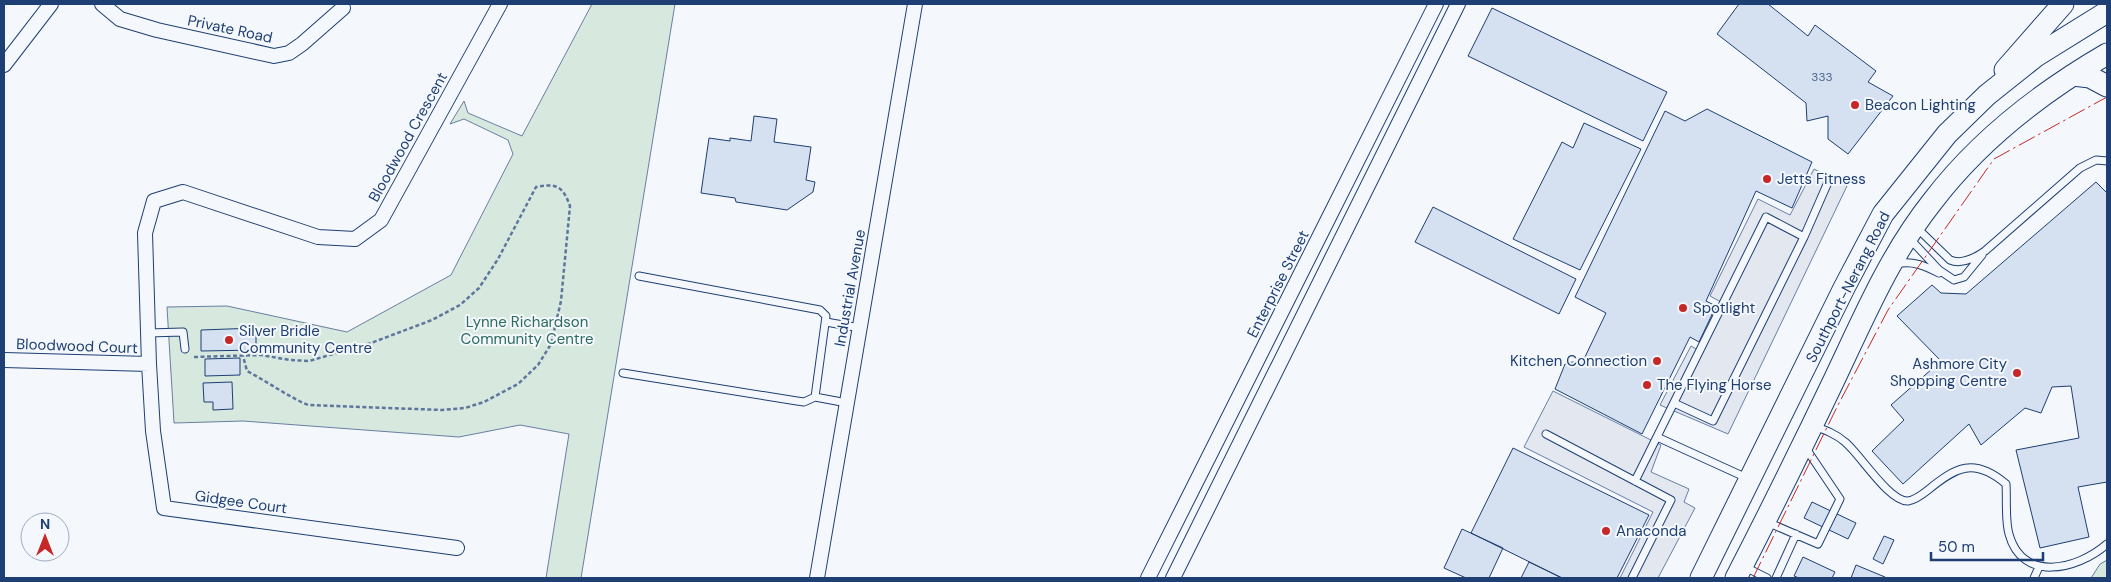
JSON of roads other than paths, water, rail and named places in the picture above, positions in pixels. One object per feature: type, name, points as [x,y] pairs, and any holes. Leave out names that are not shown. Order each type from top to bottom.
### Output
[{"type":"main road","points":[[1987,95],[2023,47],[2063,4]]},
{"type":"main road","name":"Southport-Nerang Road","points":[[1701,578],[1844,288],[1884,214],[1947,134],[1987,95],[2036,56],[2105,12]]},
{"type":"main road","name":"Southport-Nerang Road","points":[[1739,572],[1766,521],[1887,270],[1911,231],[1949,181],[1984,144],[2026,107],[2107,54]]},
{"type":"main road","points":[[2073,75],[2090,77],[2107,86]]},
{"type":"main road","points":[[1884,214],[1911,231]]},
{"type":"street","name":"Private Road","points":[[102,4],[120,19],[157,30],[274,56],[289,53],[302,44],[343,8]]},
{"type":"street","name":"Bloodwood Crescent","points":[[149,364],[145,233],[154,201],[183,192],[318,237],[355,239],[381,220],[500,4]]},
{"type":"street","name":"Industrial Avenue","points":[[817,578],[915,4]]},
{"type":"street","name":"Enterprise Street","points":[[1148,578],[1436,4]]},
{"type":"street","points":[[1173,578],[1458,4]]},
{"type":"street","points":[[4,65],[46,5]]},
{"type":"street","name":"Bloodwood Court","points":[[4,360],[149,364]]},
{"type":"street","name":"Gidgee Court","points":[[149,364],[153,431],[164,508],[457,548]]},
{"type":"lane","points":[[1887,270],[1901,263],[1913,263],[1950,278],[1962,279],[1985,251],[2075,172],[2092,161],[2107,161]]},
{"type":"lane","points":[[1674,403],[1713,421],[1804,237],[1829,180]]},
{"type":"lane","points":[[1635,481],[1766,217],[1804,237]]},
{"type":"lane","points":[[1911,231],[1951,261],[1967,260],[1985,251]]},
{"type":"lane","points":[[1911,231],[1939,270],[1950,278]]},
{"type":"lane","points":[[639,276],[820,310],[826,316],[826,322],[815,397]]},
{"type":"lane","points":[[826,322],[860,328]]},
{"type":"lane","points":[[148,333],[183,332],[185,349]]},
{"type":"lane","points":[[623,373],[796,401],[804,402],[815,397],[847,403]]},
{"type":"lane","points":[[1546,434],[1671,500],[1632,578]]},
{"type":"lane","points":[[1766,521],[1818,544],[1840,499],[1808,435]]},
{"type":"lane","points":[[1808,435],[1844,441],[1887,489],[1902,500],[1912,500],[1949,473],[1961,468],[1983,470],[2000,479],[2006,484],[2008,532],[2013,546],[2025,562],[2038,569],[2057,570],[2081,563],[2107,544]]},
{"type":"lane","points":[[1657,437],[1750,479]]},
{"type":"lane","points":[[1776,578],[1796,534]]},
{"type":"lane","points":[[2034,578],[2038,569]]},
{"type":"lane","points":[[1739,572],[1767,578]]},
{"type":"place","name":"Beacon Lighting","points":[[1855,105]]},
{"type":"place","name":"Jetts Fitness","points":[[1767,179]]},
{"type":"place","name":"Spotlight","points":[[1683,308]]},
{"type":"place","name":"Silver Bridle Community Centre","points":[[229,340]]},
{"type":"place","name":"Kitchen Connection","points":[[1657,361]]},
{"type":"place","name":"Ashmore City Shopping Centre","points":[[2017,373]]},
{"type":"place","name":"The Flying Horse","points":[[1647,385]]},
{"type":"place","name":"Anaconda","points":[[1606,531]]},
{"type":"park label","name":"Lynne Richardson Community Centre","points":[[527,330]]}]
